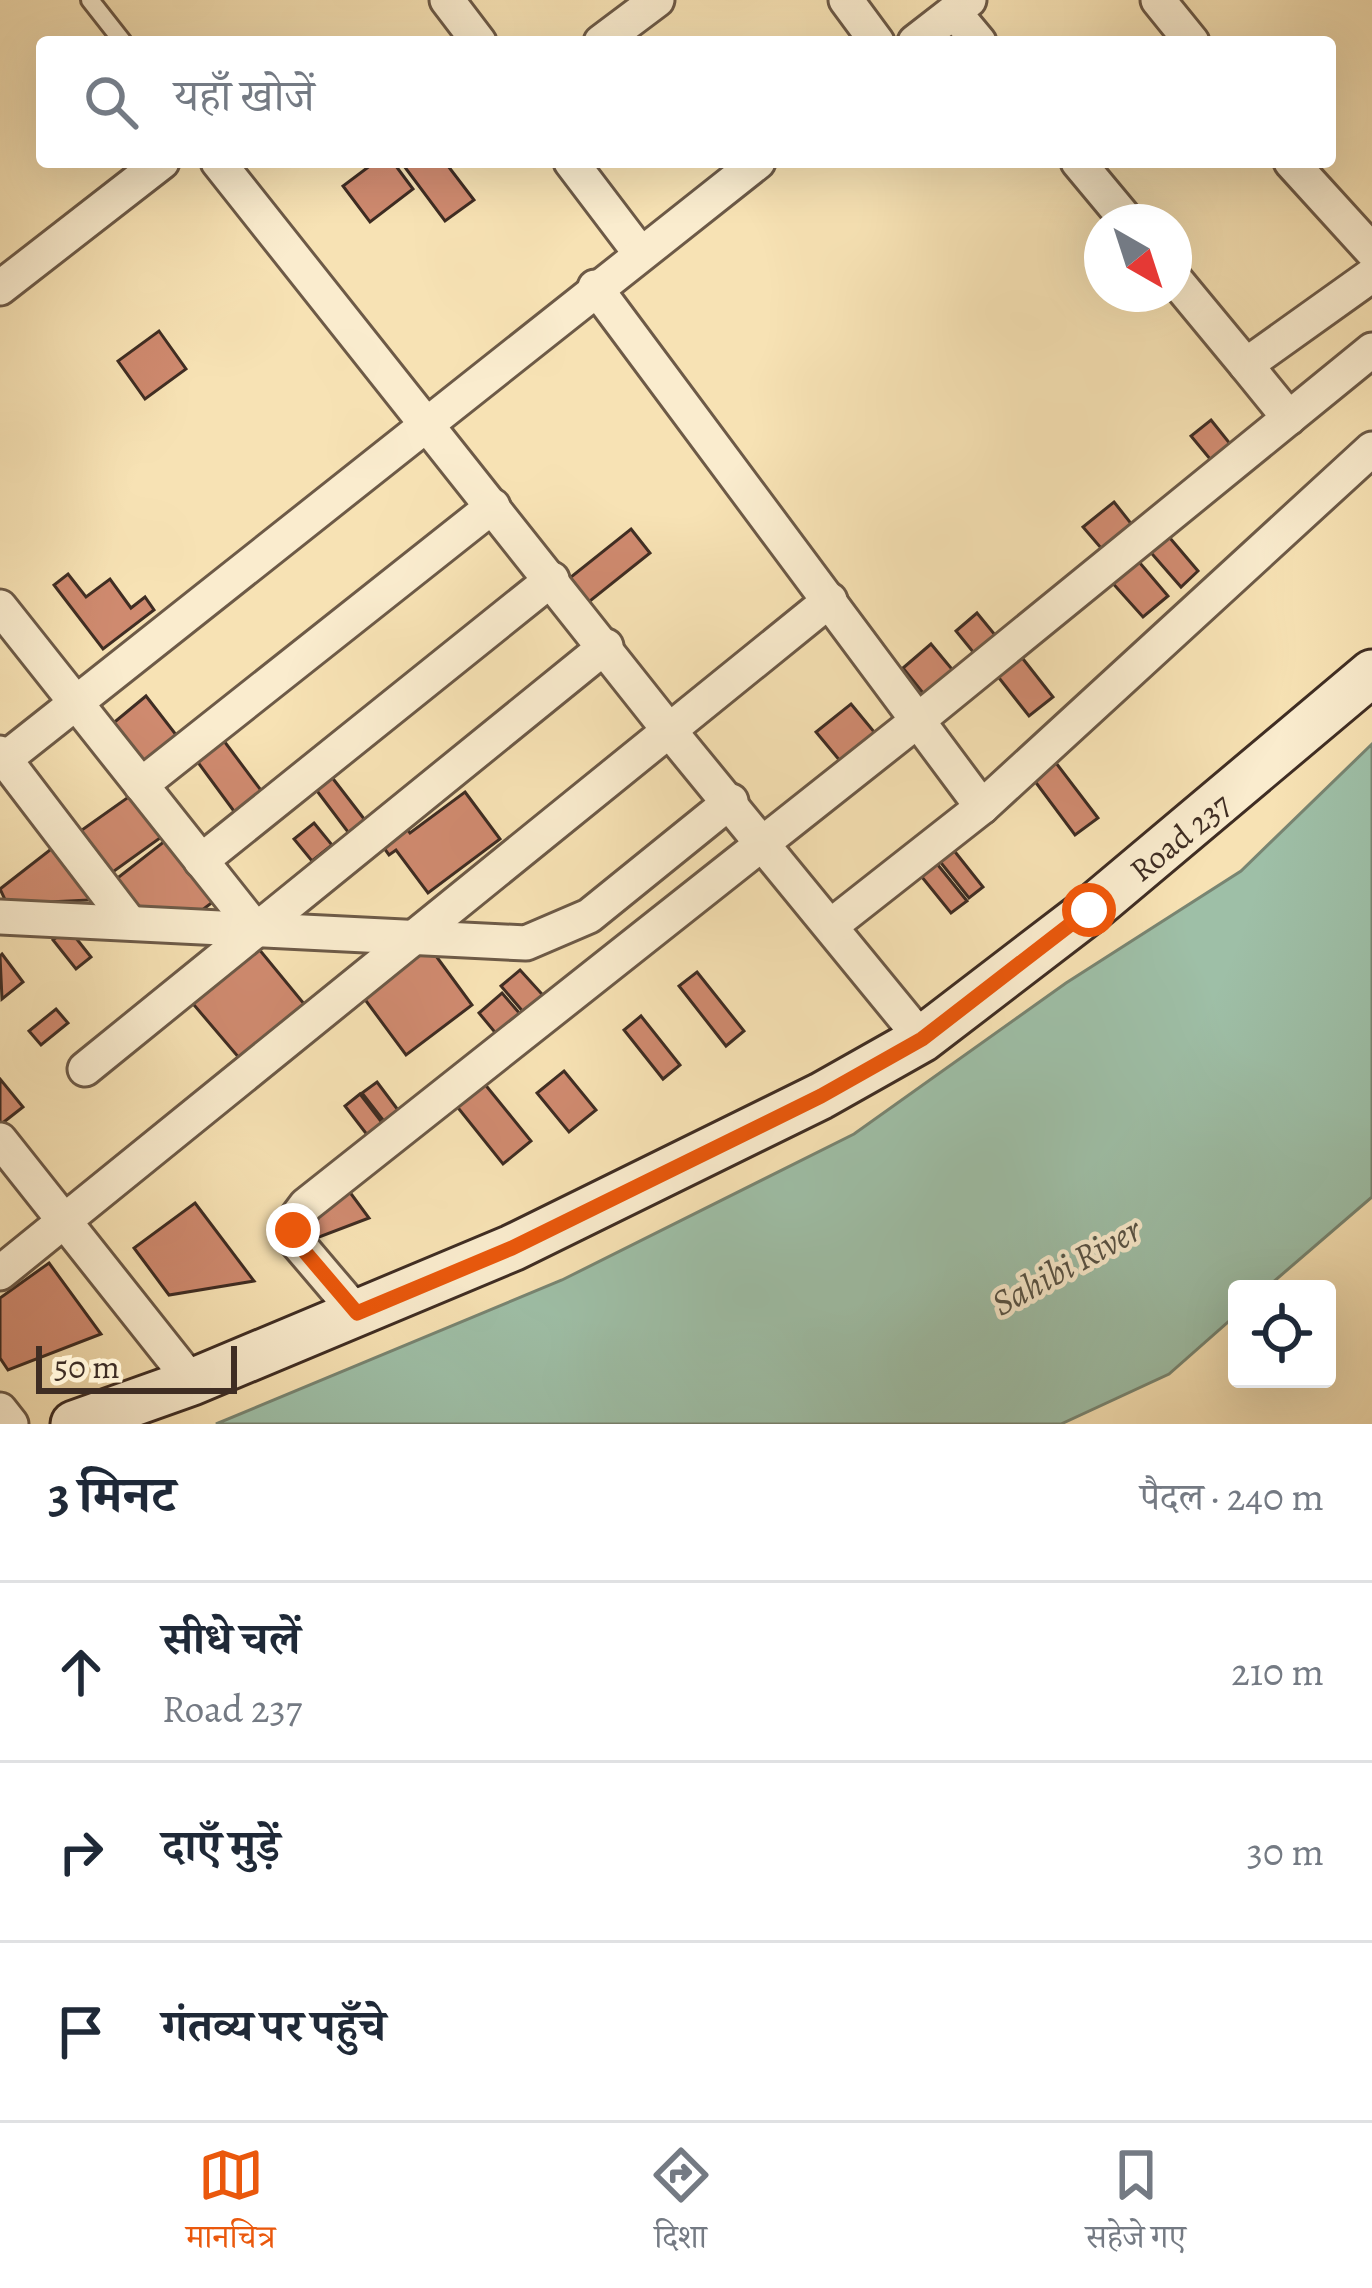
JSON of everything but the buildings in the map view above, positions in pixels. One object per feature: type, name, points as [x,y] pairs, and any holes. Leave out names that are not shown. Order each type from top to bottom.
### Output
[{"type":"street","points":[[447,0],[474,36]]},
{"type":"street","points":[[609,36],[657,0]]},
{"type":"street","points":[[846,0],[873,36]]},
{"type":"street","points":[[1166,3],[1188,36]]},
{"type":"street","points":[[923,36],[962,6],[976,36]]},
{"type":"street","points":[[0,288],[154,168]]},
{"type":"street","points":[[223,168],[668,729],[763,838],[922,1039]]},
{"type":"street","points":[[576,168],[640,253]]},
{"type":"street","points":[[129,922],[2,758],[429,426],[595,286],[750,168]]},
{"type":"street","points":[[1083,168],[1113,204]]},
{"type":"street","points":[[1296,168],[1372,251]]},
{"type":"street","points":[[1246,365],[1372,275]]},
{"type":"street","points":[[595,286],[982,807]]},
{"type":"street","points":[[1192,300],[1288,418]]},
{"type":"street","points":[[357,1313],[294,1239],[297,1217],[306,1205],[763,838],[917,722],[1372,350]]},
{"type":"street","points":[[832,925],[982,807],[1372,448]]},
{"type":"street","points":[[141,785],[494,506]]},
{"type":"street","points":[[201,861],[552,579]]},
{"type":"street","points":[[0,1273],[830,600]]},
{"type":"street","points":[[0,607],[254,927]]},
{"type":"street","points":[[86,1070],[254,927],[606,646]]},
{"type":"street","name":"Road 237","points":[[74,1424],[192,1382],[512,1248],[672,1172],[922,1039],[1089,910],[1372,673]]},
{"type":"street","points":[[5,912],[526,943],[589,916],[731,801]]},
{"type":"street","points":[[0,1140],[192,1382]]},
{"type":"street","points":[[0,1410],[11,1424]]},
{"type":"lane","points":[[90,0],[119,36]]},
{"type":"water","name":"Sahibi River","points":[[1372,744],[1372,1197],[1275,1280],[1228,1280],[1228,1322],[1169,1374],[1061,1424],[216,1424],[562,1280],[854,1134],[1066,983],[1241,871]]},
{"type":"route","points":[[293,1230],[294,1239],[357,1313],[512,1248],[821,1096],[922,1039],[1089,910]]}]
